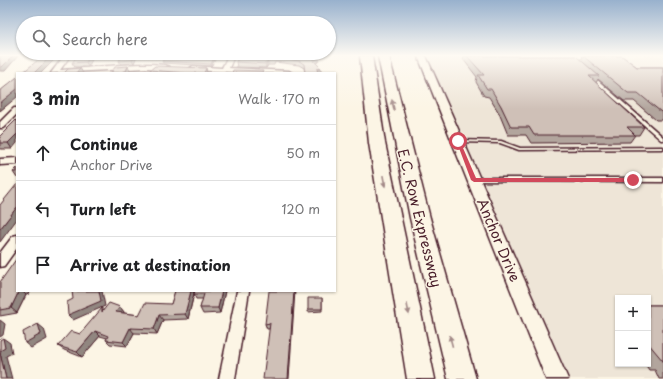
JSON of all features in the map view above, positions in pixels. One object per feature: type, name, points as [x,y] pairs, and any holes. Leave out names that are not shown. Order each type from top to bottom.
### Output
[{"type":"highway","name":"E.C. Row Expressway","points":[[368,74],[377,143],[421,379]]},
{"type":"highway","name":"E.C. Row Expressway","points":[[387,74],[401,143],[433,274],[462,379]]},
{"type":"street","name":"Anchor Drive","points":[[429,74],[557,379]]},
{"type":"street","points":[[0,126],[16,111]]},
{"type":"street","points":[[0,162],[16,161]]},
{"type":"street","points":[[0,262],[16,240]]},
{"type":"street","points":[[227,379],[243,292]]},
{"type":"lane","points":[[592,77],[663,139]]},
{"type":"lane","points":[[458,141],[501,142],[519,149],[663,148]]},
{"type":"lane","points":[[474,180],[663,180]]},
{"type":"shaded area","points":[[433,74],[663,74],[663,379],[567,379]]},
{"type":"building","points":[[483,74],[596,74],[599,76],[589,76],[644,127],[627,127],[635,135],[534,135],[529,127],[511,127],[491,89],[487,89],[478,75],[484,75]]},
{"type":"building","points":[[605,74],[663,74],[663,112],[661,112],[638,93],[628,93]]},
{"type":"building","points":[[16,78],[16,90],[0,103],[0,91]]},
{"type":"building","points":[[16,120],[16,135],[8,143],[0,143],[0,136]]},
{"type":"building","points":[[16,185],[16,208],[0,229],[0,205]]},
{"type":"building","points":[[16,259],[16,292],[19,292],[11,308],[0,310],[0,282]]},
{"type":"building","points":[[72,292],[99,292],[101,301],[68,315],[67,302],[73,299]]},
{"type":"building","points":[[175,292],[191,292],[185,314],[159,315],[154,329],[130,328],[123,342],[106,340],[108,336],[95,331],[77,352],[58,346],[71,331],[80,334],[102,308],[102,312],[109,303],[120,307],[116,312],[139,315],[145,303],[171,304]]},
{"type":"building","points":[[195,292],[222,292],[218,308],[200,308],[204,294],[194,294]]},
{"type":"building","points":[[269,292],[294,292],[288,379],[263,379],[270,323],[265,324]]},
{"type":"building","points":[[308,298],[322,298],[322,309],[308,309]]},
{"type":"building","points":[[651,305],[663,305],[663,361],[651,347]]},
{"type":"building","points":[[38,324],[41,334],[25,343],[23,332]]},
{"type":"building","points":[[3,338],[5,348],[0,351],[0,340]]},
{"type":"building","points":[[0,353],[6,379],[0,379]]},
{"type":"route","points":[[458,141],[474,180],[633,180]]}]
